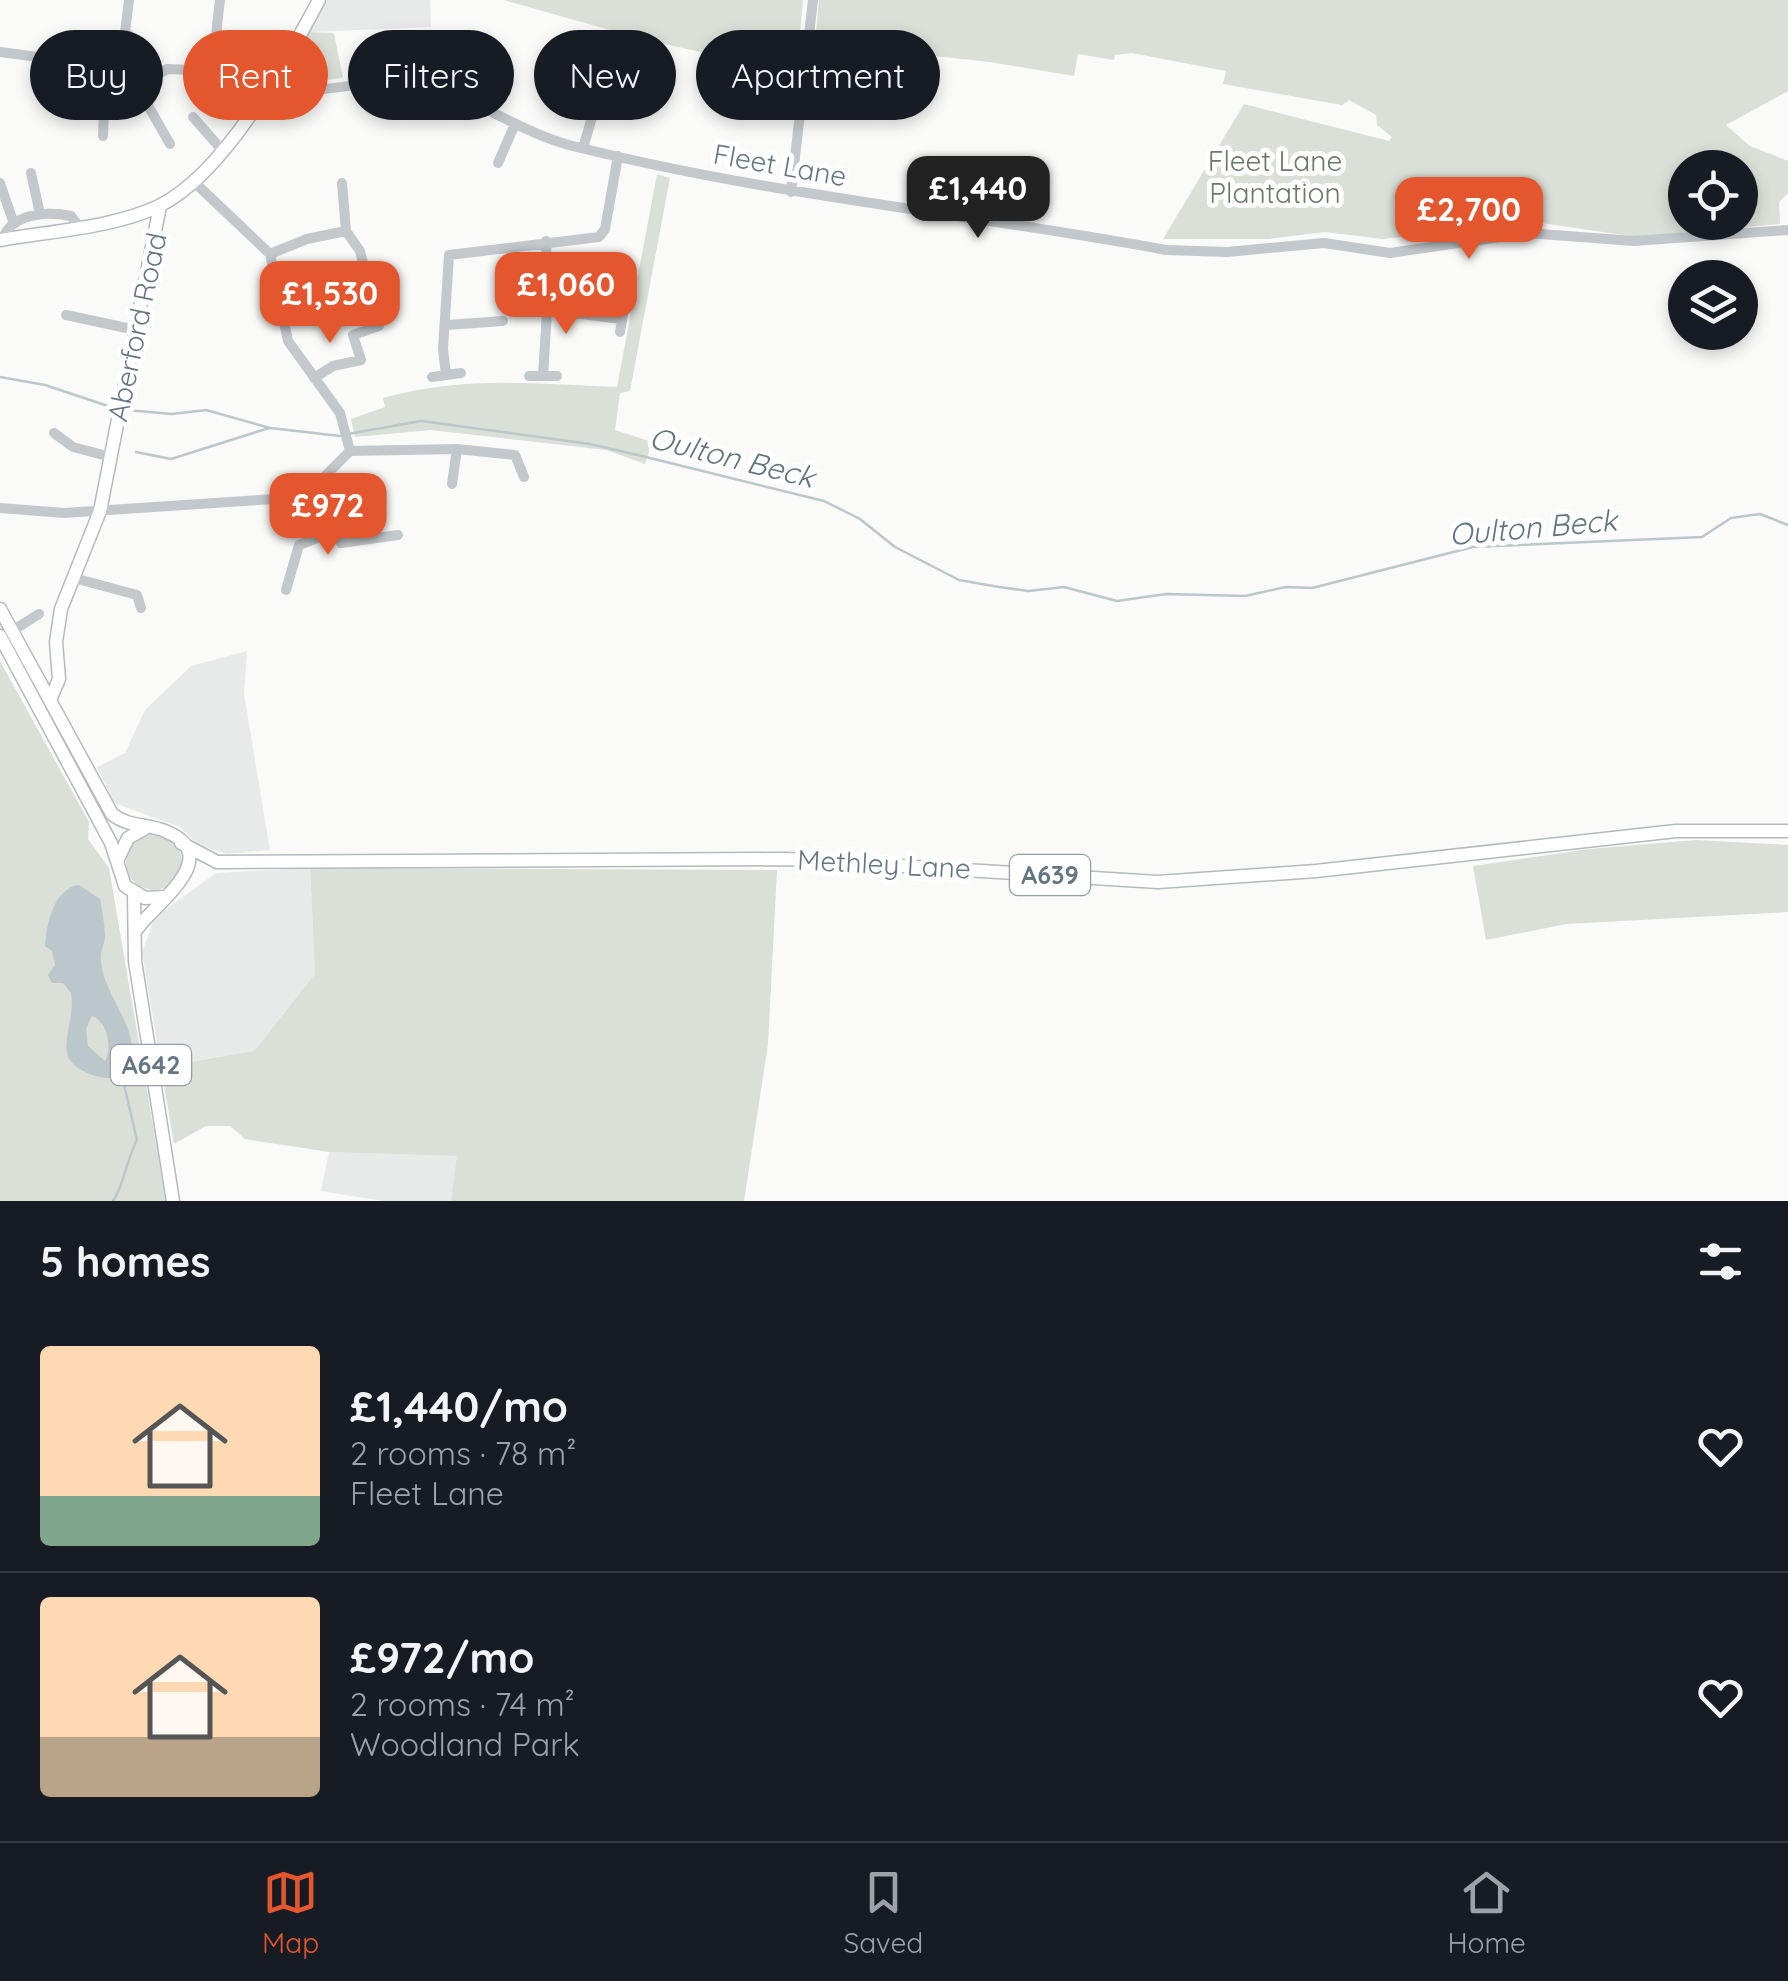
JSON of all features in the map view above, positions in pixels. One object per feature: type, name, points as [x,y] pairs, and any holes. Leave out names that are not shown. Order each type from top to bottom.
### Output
[{"type":"main road","name":"Aberford Road","points":[[303,30],[319,0]]},
{"type":"main road","name":"Aberford Road","points":[[50,700],[59,678],[56,642],[61,609],[100,511],[160,206],[193,181],[246,120]]},
{"type":"main road","points":[[1,240],[160,206]]},
{"type":"main road","name":"A642","points":[[0,608],[6,634],[118,860],[120,876],[134,894],[134,961],[173,1201]]},
{"type":"main road","name":"A642","points":[[6,634],[50,700],[105,804],[119,819],[144,829],[163,830],[181,843]]},
{"type":"main road","points":[[118,860],[128,838],[144,829]]},
{"type":"main road","name":"Methley Lane","points":[[181,843],[217,862],[786,860],[1200,882],[1676,831],[1788,831]]},
{"type":"main road","points":[[181,843],[188,862],[181,885]]},
{"type":"main road","points":[[136,929],[166,896],[217,862]]},
{"type":"main road","points":[[134,894],[145,898],[166,896]]},
{"type":"street","points":[[126,30],[129,0]]},
{"type":"street","points":[[217,30],[220,0]]},
{"type":"street","points":[[791,192],[812,0]]},
{"type":"street","points":[[0,52],[30,56]]},
{"type":"street","points":[[102,136],[103,120]]},
{"type":"street","points":[[156,120],[170,144]]},
{"type":"street","points":[[196,120],[221,149]]},
{"type":"street","name":"Fleet Lane","points":[[506,120],[583,148],[791,192],[1192,252],[1324,243],[1390,253],[1528,232],[1634,241],[1788,230]]},
{"type":"street","points":[[583,148],[591,120]]},
{"type":"street","points":[[498,163],[515,124]]},
{"type":"street","points":[[446,375],[445,266],[449,255],[546,241],[594,240],[602,234],[618,156]]},
{"type":"street","points":[[31,173],[40,214]]},
{"type":"street","points":[[193,181],[270,254],[286,334],[346,426],[350,446]]},
{"type":"street","points":[[0,183],[14,224]]},
{"type":"street","points":[[342,183],[346,231],[360,251],[364,267]]},
{"type":"street","points":[[1,240],[14,224],[40,214],[71,216],[78,225]]},
{"type":"street","points":[[270,254],[308,238],[346,231]]},
{"type":"street","points":[[542,376],[548,310],[546,241]]},
{"type":"street","points":[[620,332],[625,303]]},
{"type":"street","points":[[548,310],[622,318]]},
{"type":"street","points":[[66,315],[136,330]]},
{"type":"street","points":[[314,378],[333,366],[361,360],[354,336],[379,326],[376,317],[362,321]]},
{"type":"street","points":[[447,325],[503,321]]},
{"type":"street","points":[[432,377],[461,374]]},
{"type":"street","points":[[529,376],[557,376]]},
{"type":"street","points":[[54,433],[73,447],[111,457]]},
{"type":"street","points":[[350,446],[458,448],[515,454],[524,477]]},
{"type":"street","points":[[0,508],[30,514],[274,500],[322,479],[350,446]]},
{"type":"street","points":[[452,484],[458,448]]},
{"type":"street","points":[[322,479],[339,541],[348,545],[398,536]]},
{"type":"street","points":[[286,590],[299,546],[335,531]]},
{"type":"street","points":[[74,578],[136,595],[141,608]]},
{"type":"street","points":[[6,634],[39,614]]},
{"type":"shaded area","points":[[327,0],[430,0],[431,27],[310,30]]},
{"type":"shaded area","points":[[247,651],[244,693],[270,850],[227,854],[197,844],[180,827],[114,803],[97,767],[125,753],[145,710],[191,666]]},
{"type":"shaded area","points":[[310,868],[315,974],[254,1051],[161,1067],[142,952],[155,917],[216,873]]},
{"type":"shaded area","points":[[79,885],[100,899],[105,932],[103,973],[132,1046],[128,1070],[120,1076],[88,1073],[78,1068],[67,1054],[71,993],[63,983],[52,983],[48,975],[55,965],[52,951],[45,946],[53,909],[70,888]],"holes":[[[92,1016],[107,1035],[105,1061],[88,1046],[86,1029]]]},
{"type":"shaded area","points":[[329,1152],[458,1156],[451,1201],[383,1201],[321,1191]]},
{"type":"green space","points":[[504,0],[803,0],[800,30],[696,30],[696,51],[676,47],[676,30],[610,30]]},
{"type":"green space","name":"Fleet Lane Plantation","points":[[819,0],[1788,0],[1788,91],[1726,125],[1750,146],[1788,161],[1788,193],[1779,202],[1780,224],[1758,226],[1758,150],[1668,150],[1668,234],[1637,237],[1534,222],[1383,239],[1325,232],[1268,239],[1163,239],[1244,104],[1389,141],[1392,137],[1377,125],[1376,115],[1349,100],[1342,105],[1223,84],[1226,71],[1132,53],[1115,55],[1114,60],[1078,54],[1074,76],[940,57],[940,30],[816,30]]},
{"type":"green space","points":[[328,33],[334,33],[343,78],[328,80]]},
{"type":"green space","points":[[657,174],[670,178],[630,391],[620,393],[615,430],[652,442],[645,464],[606,450],[431,430],[355,437],[351,419],[385,407],[383,398],[413,391],[500,383],[617,387]]},
{"type":"green space","points":[[0,661],[89,822],[88,839],[109,868],[166,1201],[0,1201]]},
{"type":"green space","points":[[154,834],[174,842],[182,862],[174,882],[154,890],[134,882],[126,862],[134,842]]},
{"type":"green space","points":[[1696,840],[1788,845],[1788,912],[1566,924],[1486,940],[1473,866],[1589,849]]},
{"type":"green space","points":[[310,868],[777,870],[768,1044],[744,1201],[451,1201],[457,1156],[329,1152],[245,1139],[230,1126],[206,1126],[174,1144],[161,1067],[254,1051],[315,974]]},
{"type":"waterway","name":"Oulton Beck","points":[[0,377],[45,385],[114,408]]},
{"type":"waterway","name":"Oulton Beck","points":[[127,410],[172,414],[206,410],[270,428],[340,436]]},
{"type":"waterway","name":"Oulton Beck","points":[[348,434],[421,421],[590,444],[824,501],[860,519],[895,547],[959,580],[1028,591],[1064,587],[1117,601],[1166,594],[1245,596],[1286,587],[1312,588],[1473,547],[1702,537],[1731,518],[1760,514],[1788,525]]},
{"type":"waterway","points":[[136,452],[171,459],[269,428]]},
{"type":"waterway","points":[[113,1201],[137,1140],[122,1076]]}]
